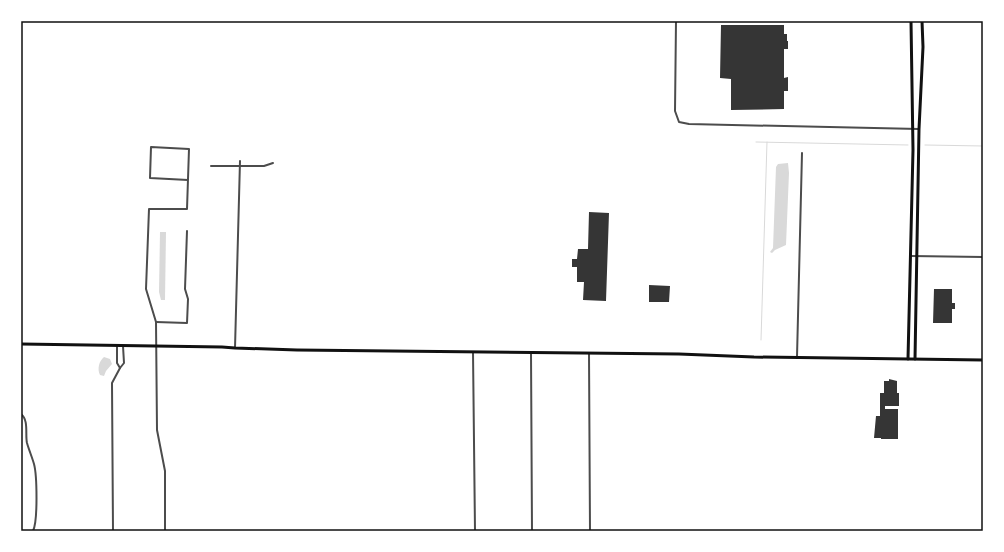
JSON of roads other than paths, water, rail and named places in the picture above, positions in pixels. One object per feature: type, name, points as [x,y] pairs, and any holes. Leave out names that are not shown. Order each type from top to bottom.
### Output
[{"type":"main road","points":[[908,359],[913,129],[910,21]]},
{"type":"main road","points":[[915,359],[919,129],[923,47],[922,21]]},
{"type":"main road","points":[[21,344],[983,360]]},
{"type":"street","points":[[676,21],[675,111],[679,122],[689,124],[919,129]]},
{"type":"street","points":[[165,531],[165,471],[157,430],[156,322],[146,289],[150,209],[187,210],[188,180],[189,149],[151,147],[150,178],[188,180]]},
{"type":"street","points":[[797,357],[802,153]]},
{"type":"street","points":[[234,348],[240,161]]},
{"type":"street","points":[[211,166],[264,166],[273,163]]},
{"type":"street","points":[[156,322],[187,323],[188,299],[185,289],[187,231]]},
{"type":"street","points":[[911,256],[983,257]]},
{"type":"street","points":[[117,345],[117,362],[120,368]]},
{"type":"street","points":[[113,531],[112,383],[124,363],[123,345]]},
{"type":"street","points":[[473,352],[474,531]]},
{"type":"street","points":[[531,353],[532,531]]},
{"type":"street","points":[[589,354],[590,531]]},
{"type":"street","points":[[21,414],[25,420],[27,444],[34,465],[35,474],[36,514],[33,531]]},
{"type":"waterway","points":[[756,142],[908,145]]},
{"type":"waterway","points":[[761,340],[767,142]]},
{"type":"waterway","points":[[925,145],[983,146]]}]
